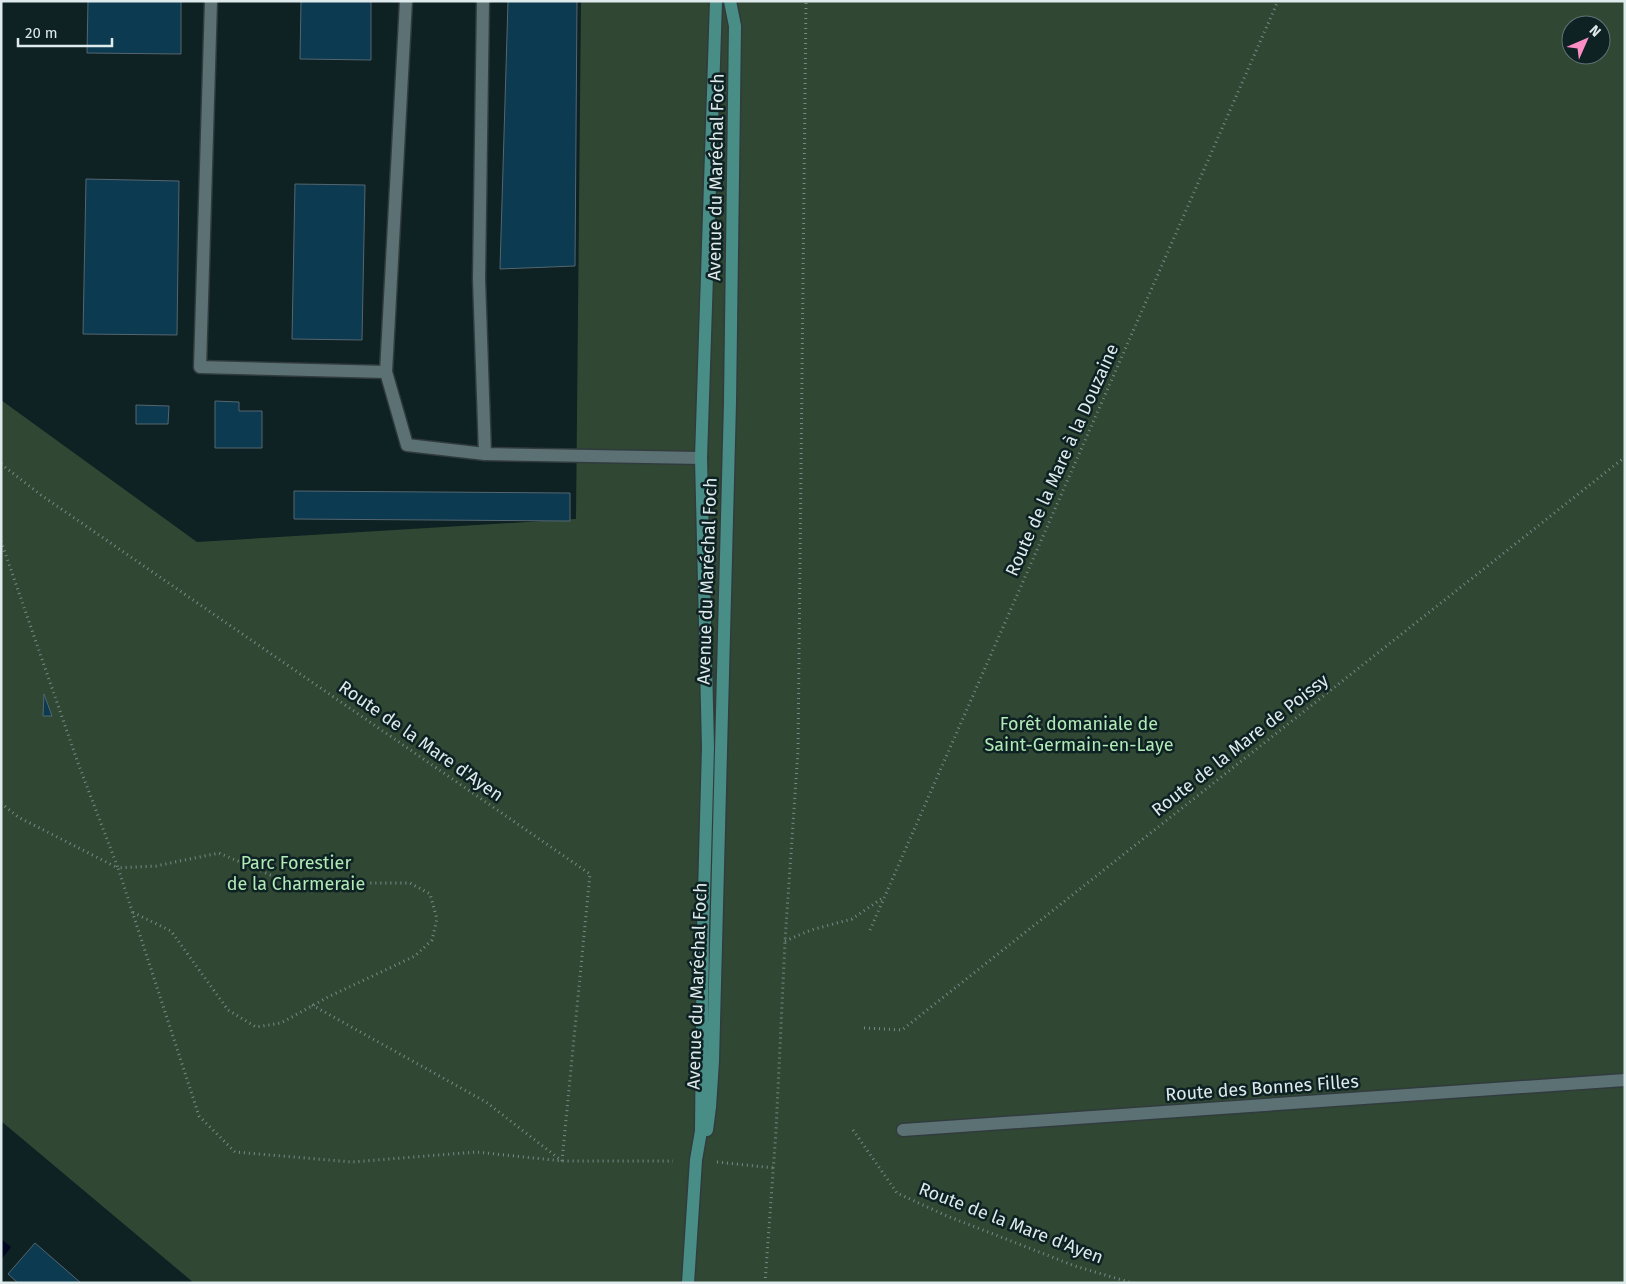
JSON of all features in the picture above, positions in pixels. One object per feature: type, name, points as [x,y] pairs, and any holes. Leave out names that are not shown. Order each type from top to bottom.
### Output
[{"type":"main road","name":"Avenue du Maréchal Foch","points":[[688,1283],[696,1160],[701,1132],[703,931],[708,747],[701,458],[716,1]]},
{"type":"main road","name":"Avenue du Maréchal Foch","points":[[696,1160],[707,1132],[713,1061],[733,210],[735,26],[730,1]]},
{"type":"lane","points":[[211,1],[200,367],[386,372]]},
{"type":"lane","points":[[406,1],[386,372],[408,445],[485,454],[701,458]]},
{"type":"lane","points":[[482,1],[479,279],[485,454]]},
{"type":"lane","name":"Route des Bonnes Filles","points":[[902,1130],[1625,1080]]},
{"type":"path","points":[[765,1283],[774,1168],[785,941],[798,751],[806,1]]},
{"type":"path","name":"Route de la Mare à la Douzaine","points":[[870,930],[1278,1]]},
{"type":"path","name":"Route de la Mare de Poissy","points":[[864,1028],[902,1030],[1625,457]]},
{"type":"path","name":"Route de la Mare d'Ayen","points":[[1,464],[41,495],[590,874],[562,1161]]},
{"type":"path","points":[[1,541],[78,763],[118,868],[199,1116],[235,1152],[352,1162],[476,1152],[562,1161],[696,1160],[774,1168]]},
{"type":"path","points":[[1,803],[18,817],[118,868],[156,866],[219,853],[310,892],[354,883],[410,883],[430,894],[436,919],[432,940],[415,956],[312,1005],[281,1022],[256,1027],[228,1010],[171,931],[132,912]]},
{"type":"path","points":[[785,941],[811,930],[852,919],[885,897]]},
{"type":"path","points":[[312,1005],[486,1102],[562,1161]]},
{"type":"path","name":"Route de la Mare d'Ayen","points":[[852,1130],[897,1193],[947,1216],[1075,1266],[1132,1283]]},
{"type":"green space","name":"Forêt domaniale de Saint-Germain-en-Laye","points":[[581,1],[1625,1],[1625,1283],[194,1283],[1,1121],[1,400],[197,542],[576,519]]},
{"type":"water","points":[[1,1239],[11,1247],[1,1260]]},
{"type":"building","points":[[88,1],[181,1],[181,54],[87,53]]},
{"type":"building","points":[[301,1],[371,1],[371,60],[300,59]]},
{"type":"building","points":[[508,1],[577,1],[575,266],[500,269]]},
{"type":"building","points":[[86,179],[179,181],[177,335],[83,334]]},
{"type":"building","points":[[295,184],[365,185],[362,340],[292,339]]},
{"type":"building","points":[[215,401],[239,402],[239,411],[262,411],[262,448],[215,448]]},
{"type":"building","points":[[136,405],[169,406],[168,424],[136,424]]},
{"type":"building","points":[[294,491],[570,493],[570,521],[294,519]]},
{"type":"building","points":[[44,694],[52,716],[43,716]]},
{"type":"building","points":[[35,1243],[81,1283],[18,1283],[8,1274]]},
{"type":"park label","name":"Parc Forestier de la Charmeraie","points":[[296,873]]}]
